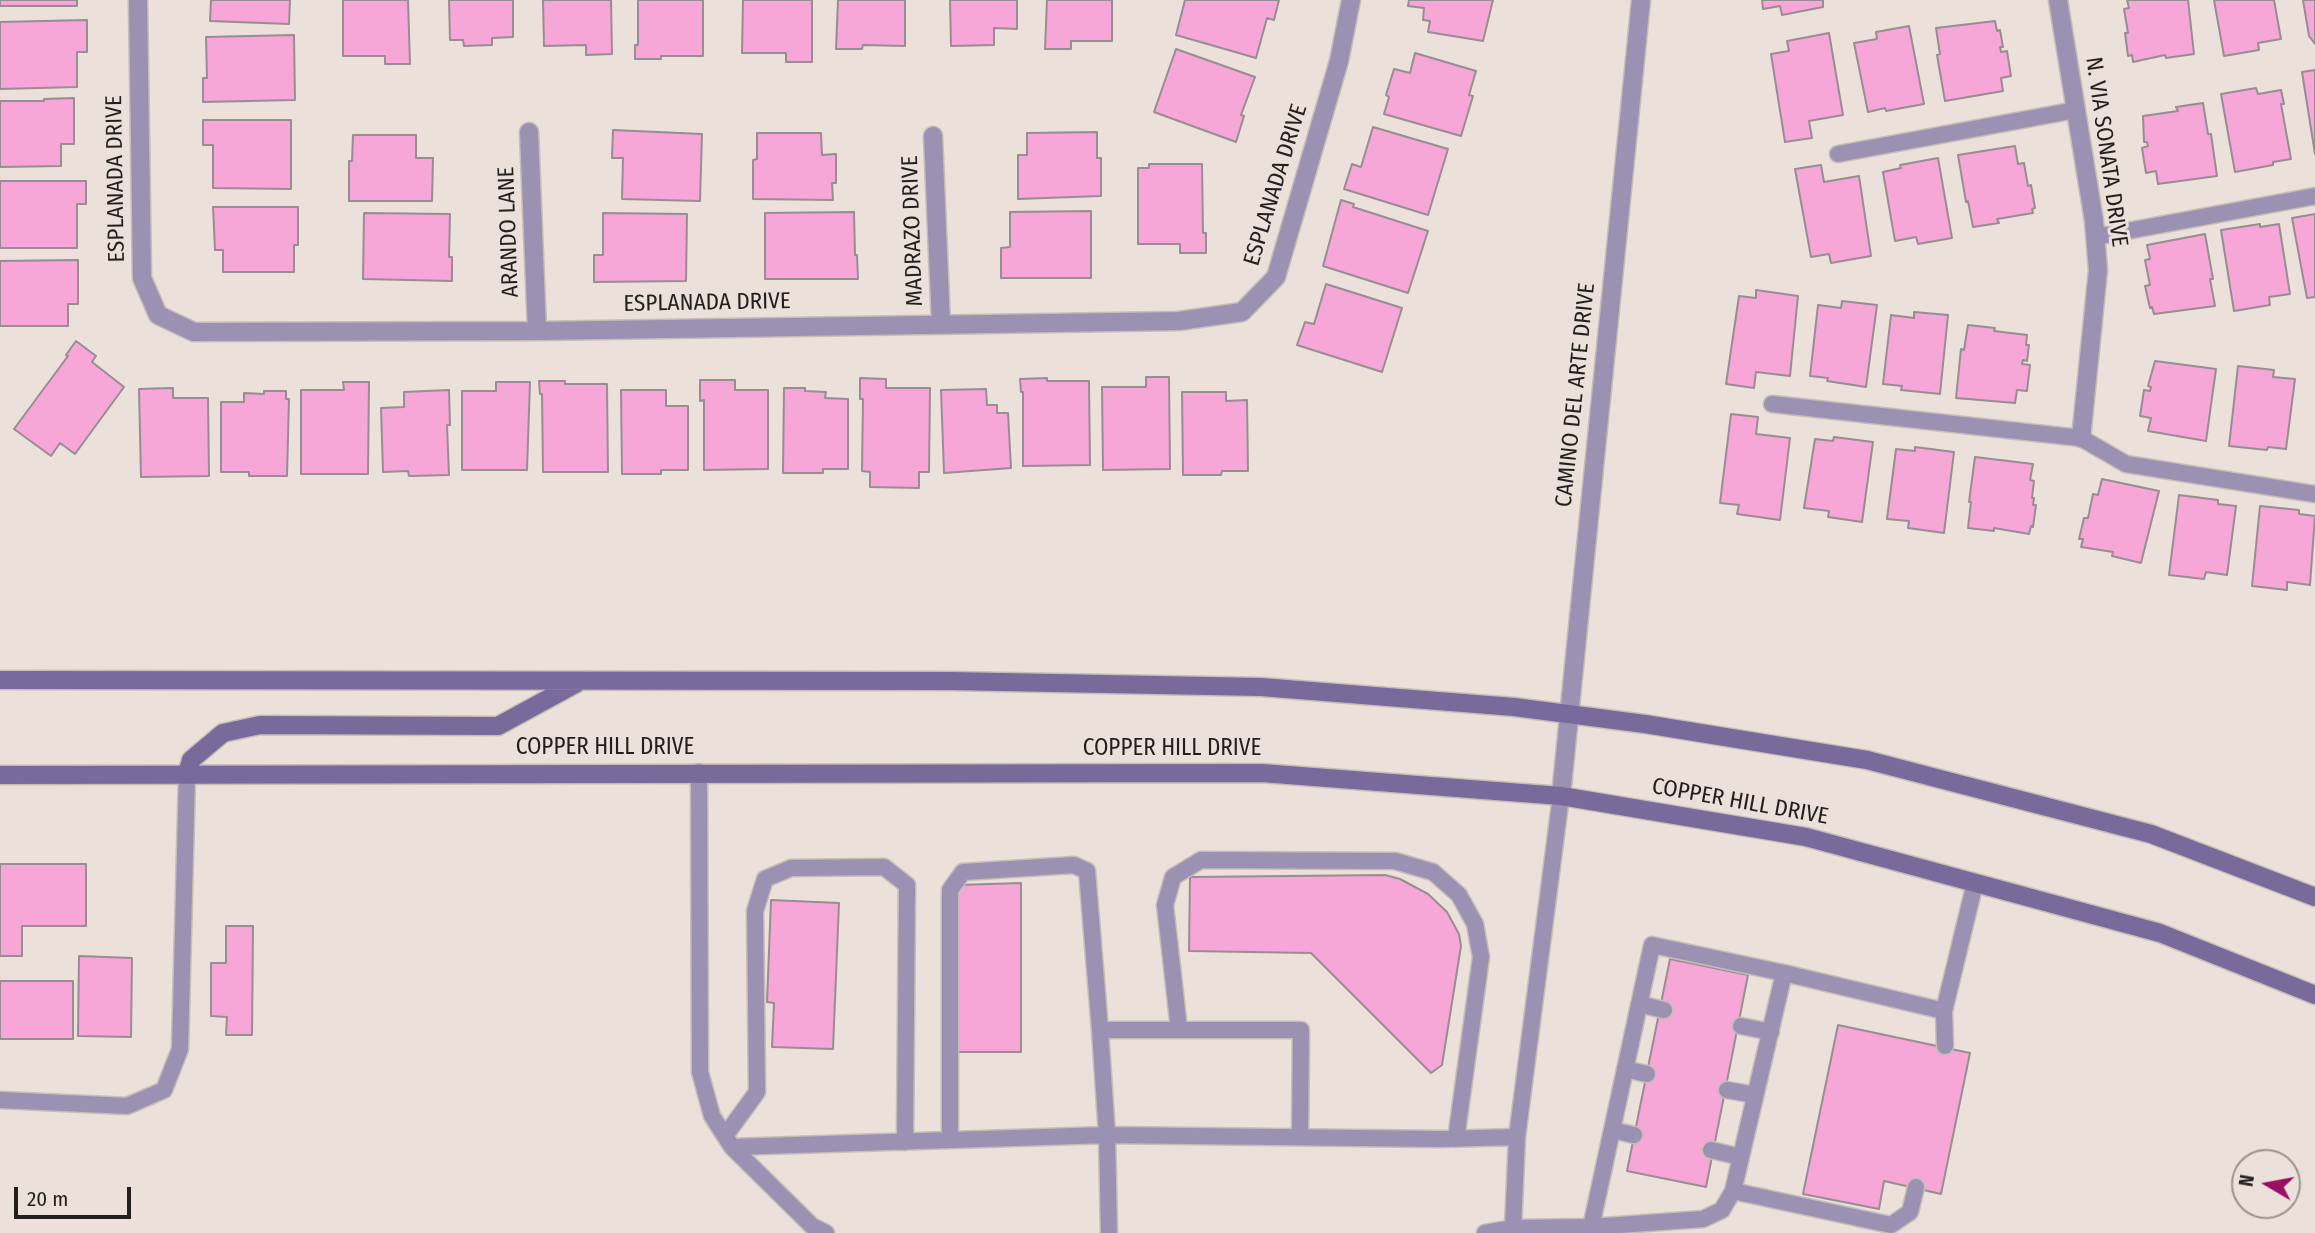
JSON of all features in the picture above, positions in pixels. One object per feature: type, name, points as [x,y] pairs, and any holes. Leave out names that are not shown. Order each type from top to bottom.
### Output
[{"type":"main road","points":[[0,680],[950,681],[1261,687],[1568,712],[1867,760],[2151,834],[2315,897]]},
{"type":"main road","points":[[187,774],[191,760],[223,733],[260,725],[498,726],[580,681]]},
{"type":"main road","name":"COPPER HILL DRIVE","points":[[0,775],[1262,773],[1561,796],[1806,837],[2160,933],[2315,995]]},
{"type":"street","name":"ESPLANADA DRIVE","points":[[138,0],[142,278],[158,315],[194,332],[537,331],[1179,321],[1242,312],[1276,277],[1339,61],[1351,0]]},
{"type":"street","name":"CAMINO DEL ARTE DRIVE","points":[[1561,796],[1641,0]]},
{"type":"street","name":"N. VIA SONATA DRIVE","points":[[2058,0],[2098,271],[2081,438]]},
{"type":"street","name":"ARANDO LANE","points":[[529,132],[537,331]]},
{"type":"street","name":"MADRAZO DRIVE","points":[[933,136],[941,324]]},
{"type":"lane","points":[[1838,154],[2076,110]]},
{"type":"lane","points":[[2095,237],[2315,196]]},
{"type":"lane","points":[[1772,404],[2081,438],[2126,464],[2315,494]]},
{"type":"lane","points":[[699,772],[700,1072],[712,1116],[729,1141],[812,1226],[826,1233]]},
{"type":"lane","points":[[0,1100],[127,1106],[164,1090],[180,1049],[187,774]]},
{"type":"lane","points":[[1513,1231],[1517,1137],[1561,796]]},
{"type":"lane","points":[[1179,1029],[1165,905],[1173,877],[1201,860],[1395,861],[1433,872],[1459,895],[1475,924],[1481,957],[1456,1139]]},
{"type":"lane","points":[[950,1139],[950,890],[963,872],[1074,865],[1087,871],[1107,1135],[1109,1233]]},
{"type":"lane","points":[[729,1141],[757,1092],[755,911],[765,879],[791,867],[884,866],[907,885],[905,1142]]},
{"type":"lane","points":[[1945,1045],[1944,1011],[1975,883]]},
{"type":"lane","points":[[1591,1227],[1651,945],[1944,1011]]},
{"type":"lane","points":[[1485,1233],[1703,1219],[1722,1209],[1733,1191],[1784,973]]},
{"type":"lane","points":[[1639,1004],[1664,1010]]},
{"type":"lane","points":[[1741,1026],[1770,1032]]},
{"type":"lane","points":[[1100,1030],[1301,1030],[1300,1137]]},
{"type":"lane","points":[[1625,1069],[1647,1074]]},
{"type":"lane","points":[[1727,1090],[1755,1096]]},
{"type":"lane","points":[[1612,1130],[1634,1135]]},
{"type":"lane","points":[[729,1141],[905,1142],[1107,1135],[1456,1139],[1517,1137]]},
{"type":"lane","points":[[1712,1150],[1741,1157]]},
{"type":"lane","points":[[1733,1191],[1891,1225],[1910,1212],[1916,1187]]},
{"type":"building","points":[[0,0],[77,0],[77,6],[0,6]]},
{"type":"building","points":[[211,0],[290,0],[289,24],[210,21]]},
{"type":"building","points":[[343,0],[408,0],[410,64],[385,64],[385,56],[343,56]]},
{"type":"building","points":[[449,0],[513,0],[513,37],[492,38],[492,45],[464,46],[463,40],[450,40]]},
{"type":"building","points":[[543,0],[611,0],[612,54],[586,55],[586,45],[544,46]]},
{"type":"building","points":[[638,0],[703,0],[703,56],[635,59],[635,45],[638,45]]},
{"type":"building","points":[[743,0],[812,0],[812,62],[786,62],[786,53],[742,53]]},
{"type":"building","points":[[838,0],[905,0],[905,46],[863,45],[862,49],[836,49]]},
{"type":"building","points":[[950,0],[1017,0],[1017,29],[994,28],[994,45],[951,46]]},
{"type":"building","points":[[1047,0],[1112,0],[1112,41],[1071,41],[1071,49],[1045,49]]},
{"type":"building","points":[[1185,0],[1279,0],[1274,20],[1267,18],[1256,58],[1176,35]]},
{"type":"building","points":[[1409,0],[1493,0],[1483,41],[1428,32],[1430,21],[1423,20],[1424,8],[1408,6]]},
{"type":"building","points":[[1762,0],[1823,0],[1823,7],[1782,15],[1780,6],[1763,9]]},
{"type":"building","points":[[2127,0],[2188,0],[2194,54],[2166,58],[2165,55],[2133,62],[2132,55],[2128,56],[2125,33],[2128,33],[2124,9],[2129,8]]},
{"type":"building","points":[[2214,0],[2274,0],[2281,39],[2258,43],[2259,50],[2224,56]]},
{"type":"building","points":[[2303,0],[2315,0],[2315,44],[2309,36]]},
{"type":"building","points":[[87,20],[87,52],[77,52],[77,87],[0,89],[0,22]]},
{"type":"building","points":[[1995,21],[1997,31],[2000,30],[2003,47],[2000,47],[2001,52],[2007,51],[2011,76],[2001,78],[2003,91],[1945,101],[1937,55],[1940,54],[1936,28]]},
{"type":"building","points":[[1909,26],[1924,104],[1868,112],[1854,43],[1877,39],[1876,32]]},
{"type":"building","points":[[1829,33],[1843,115],[1809,121],[1812,138],[1785,142],[1771,54],[1789,51],[1787,41]]},
{"type":"building","points":[[294,35],[295,100],[203,102],[203,78],[207,78],[206,37]]},
{"type":"building","points":[[1176,49],[1255,77],[1241,115],[1244,116],[1236,142],[1154,112]]},
{"type":"building","points":[[1415,53],[1476,71],[1469,95],[1473,96],[1461,136],[1384,114],[1389,97],[1386,95],[1394,69],[1410,73]]},
{"type":"building","points":[[2315,70],[2315,154],[2302,72]]},
{"type":"building","points":[[2256,88],[2258,94],[2281,90],[2291,159],[2235,172],[2221,94]]},
{"type":"building","points":[[74,98],[74,144],[61,144],[61,166],[0,167],[0,101]]},
{"type":"building","points":[[2203,103],[2217,176],[2158,184],[2156,171],[2146,173],[2142,148],[2148,146],[2147,142],[2144,142],[2143,116],[2178,111],[2176,107]]},
{"type":"building","points":[[203,120],[291,120],[291,189],[213,188],[213,145],[203,145]]},
{"type":"building","points":[[1373,127],[1448,149],[1428,215],[1344,189],[1352,164],[1361,167]]},
{"type":"building","points":[[613,130],[702,134],[700,201],[622,199],[623,158],[612,158]]},
{"type":"building","points":[[1097,132],[1097,158],[1101,158],[1101,196],[1018,199],[1018,155],[1027,155],[1027,133]]},
{"type":"building","points":[[757,133],[821,133],[822,155],[836,154],[836,183],[832,183],[833,200],[753,199],[753,160],[757,159]]},
{"type":"building","points":[[353,135],[416,135],[416,158],[433,158],[432,201],[349,201],[349,161],[352,161]]},
{"type":"building","points":[[2015,146],[2018,164],[2024,163],[2028,186],[2031,185],[2035,208],[2032,209],[2033,213],[1997,219],[1999,223],[1973,227],[1958,155]]},
{"type":"building","points":[[1938,158],[1952,238],[1918,244],[1916,237],[1895,241],[1883,172],[1901,168],[1900,165]]},
{"type":"building","points":[[1149,164],[1202,164],[1206,253],[1180,253],[1180,244],[1138,244],[1138,168],[1149,168]]},
{"type":"building","points":[[1821,165],[1824,182],[1859,176],[1871,256],[1831,263],[1829,254],[1811,257],[1795,169]]},
{"type":"building","points":[[0,181],[86,181],[86,204],[77,204],[77,248],[0,248]]},
{"type":"building","points":[[1341,200],[1354,204],[1353,207],[1428,231],[1408,293],[1323,266]]},
{"type":"building","points":[[213,207],[298,207],[298,245],[294,245],[294,272],[223,272],[223,250],[215,250]]},
{"type":"building","points":[[1091,211],[1091,278],[1001,278],[1001,248],[1010,247],[1010,212]]},
{"type":"building","points":[[854,212],[858,279],[765,279],[765,213]]},
{"type":"building","points":[[364,213],[450,214],[449,257],[452,257],[452,281],[363,279]]},
{"type":"building","points":[[603,213],[687,214],[686,281],[594,282],[594,255],[603,255]]},
{"type":"building","points":[[2315,214],[2315,297],[2307,298],[2292,218]]},
{"type":"building","points":[[2260,224],[2260,227],[2279,224],[2290,294],[2269,297],[2270,305],[2234,311],[2221,230]]},
{"type":"building","points":[[2205,234],[2215,306],[2154,314],[2145,286],[2150,285],[2145,260],[2150,259],[2147,245]]},
{"type":"building","points":[[78,260],[78,304],[68,304],[68,326],[0,326],[0,261]]},
{"type":"building","points":[[1326,284],[1402,308],[1382,372],[1297,345],[1305,322],[1314,324]]},
{"type":"building","points":[[1756,290],[1798,296],[1790,376],[1756,372],[1754,388],[1726,384],[1739,296],[1756,298]]},
{"type":"building","points":[[1842,301],[1877,305],[1866,387],[1810,376],[1818,305],[1841,308]]},
{"type":"building","points":[[1914,312],[1948,315],[1940,394],[1901,390],[1902,386],[1883,384],[1891,315],[1914,318]]},
{"type":"building","points":[[1968,325],[2027,335],[2027,361],[2023,360],[2022,364],[2030,365],[2027,391],[2017,390],[2015,403],[1956,398],[1961,349],[1964,350]]},
{"type":"building","points":[[76,341],[96,356],[92,362],[124,387],[75,454],[60,443],[51,456],[14,429]]},
{"type":"building","points":[[2155,361],[2216,369],[2206,441],[2148,431],[2151,418],[2140,416],[2144,390],[2150,391],[2151,387],[2148,386]]},
{"type":"building","points":[[2238,366],[2274,370],[2273,377],[2295,379],[2286,449],[2229,446]]},
{"type":"building","points":[[1146,377],[1169,377],[1170,469],[1103,470],[1102,387],[1146,387]]},
{"type":"building","points":[[860,378],[886,379],[886,388],[930,388],[929,472],[919,472],[919,488],[870,487],[870,472],[862,471],[863,399],[860,399]]},
{"type":"building","points":[[1047,378],[1047,381],[1089,381],[1090,465],[1023,466],[1023,392],[1020,379]]},
{"type":"building","points":[[700,380],[735,380],[735,390],[768,390],[768,469],[704,470],[704,400],[700,401]]},
{"type":"building","points":[[539,381],[607,384],[608,472],[543,472],[542,394]]},
{"type":"building","points":[[343,382],[369,382],[368,474],[301,474],[301,390],[344,390]]},
{"type":"building","points":[[496,382],[530,382],[527,470],[462,470],[462,391],[496,391]]},
{"type":"building","points":[[173,388],[173,398],[208,398],[209,476],[141,477],[139,389]]},
{"type":"building","points":[[784,388],[805,388],[805,391],[826,392],[825,398],[848,399],[848,469],[823,469],[823,473],[783,473]]},
{"type":"building","points":[[986,389],[987,405],[997,405],[997,413],[1008,413],[1011,468],[944,473],[941,390]]},
{"type":"building","points":[[449,390],[449,475],[409,476],[408,471],[383,472],[381,408],[404,407],[404,392]]},
{"type":"building","points":[[621,390],[666,390],[666,406],[688,406],[688,470],[661,470],[661,474],[622,474]]},
{"type":"building","points":[[264,391],[286,391],[286,399],[289,399],[287,476],[249,476],[249,472],[221,472],[221,402],[244,402],[244,393],[264,394]]},
{"type":"building","points":[[1182,392],[1226,392],[1226,401],[1247,400],[1248,471],[1222,471],[1221,475],[1183,475]]},
{"type":"building","points":[[1731,414],[1758,417],[1756,434],[1790,438],[1780,520],[1737,514],[1739,505],[1720,503]]},
{"type":"building","points":[[1834,437],[1873,442],[1862,522],[1828,517],[1829,511],[1804,508],[1815,439],[1833,441]]},
{"type":"building","points":[[1915,447],[1954,452],[1944,533],[1908,528],[1909,521],[1887,519],[1896,449],[1915,451]]},
{"type":"building","points":[[1975,457],[2033,464],[2030,480],[2034,481],[2032,498],[2033,505],[2036,505],[2033,527],[2031,526],[2029,534],[1994,528],[1994,531],[1968,528]]},
{"type":"building","points":[[2102,479],[2159,491],[2141,563],[2112,556],[2113,552],[2081,547],[2083,539],[2079,539],[2084,518],[2088,518],[2093,494],[2098,495]]},
{"type":"building","points":[[2179,495],[2218,500],[2218,504],[2236,506],[2227,575],[2206,572],[2204,579],[2169,575]]},
{"type":"building","points":[[2260,506],[2299,510],[2299,514],[2315,516],[2310,585],[2287,582],[2287,590],[2252,586]]},
{"type":"building","points":[[0,864],[86,864],[86,926],[22,926],[22,956],[0,956]]},
{"type":"building","points":[[1385,875],[1400,879],[1428,894],[1447,912],[1459,934],[1461,946],[1442,1065],[1431,1073],[1311,953],[1189,951],[1190,877]]},
{"type":"building","points":[[1021,883],[1021,1052],[957,1052],[958,885]]},
{"type":"building","points":[[771,900],[839,903],[833,1049],[772,1047],[774,1003],[767,1002]]},
{"type":"building","points":[[226,926],[253,926],[252,1035],[226,1035],[227,1017],[211,1016],[211,963],[226,963]]},
{"type":"building","points":[[79,956],[132,958],[131,1037],[78,1036]]},
{"type":"building","points":[[1670,959],[1748,975],[1706,1187],[1627,1171]]},
{"type":"building","points":[[0,981],[73,981],[73,1039],[0,1039]]},
{"type":"building","points":[[1838,1025],[1970,1053],[1941,1194],[1884,1181],[1879,1209],[1803,1194]]}]
